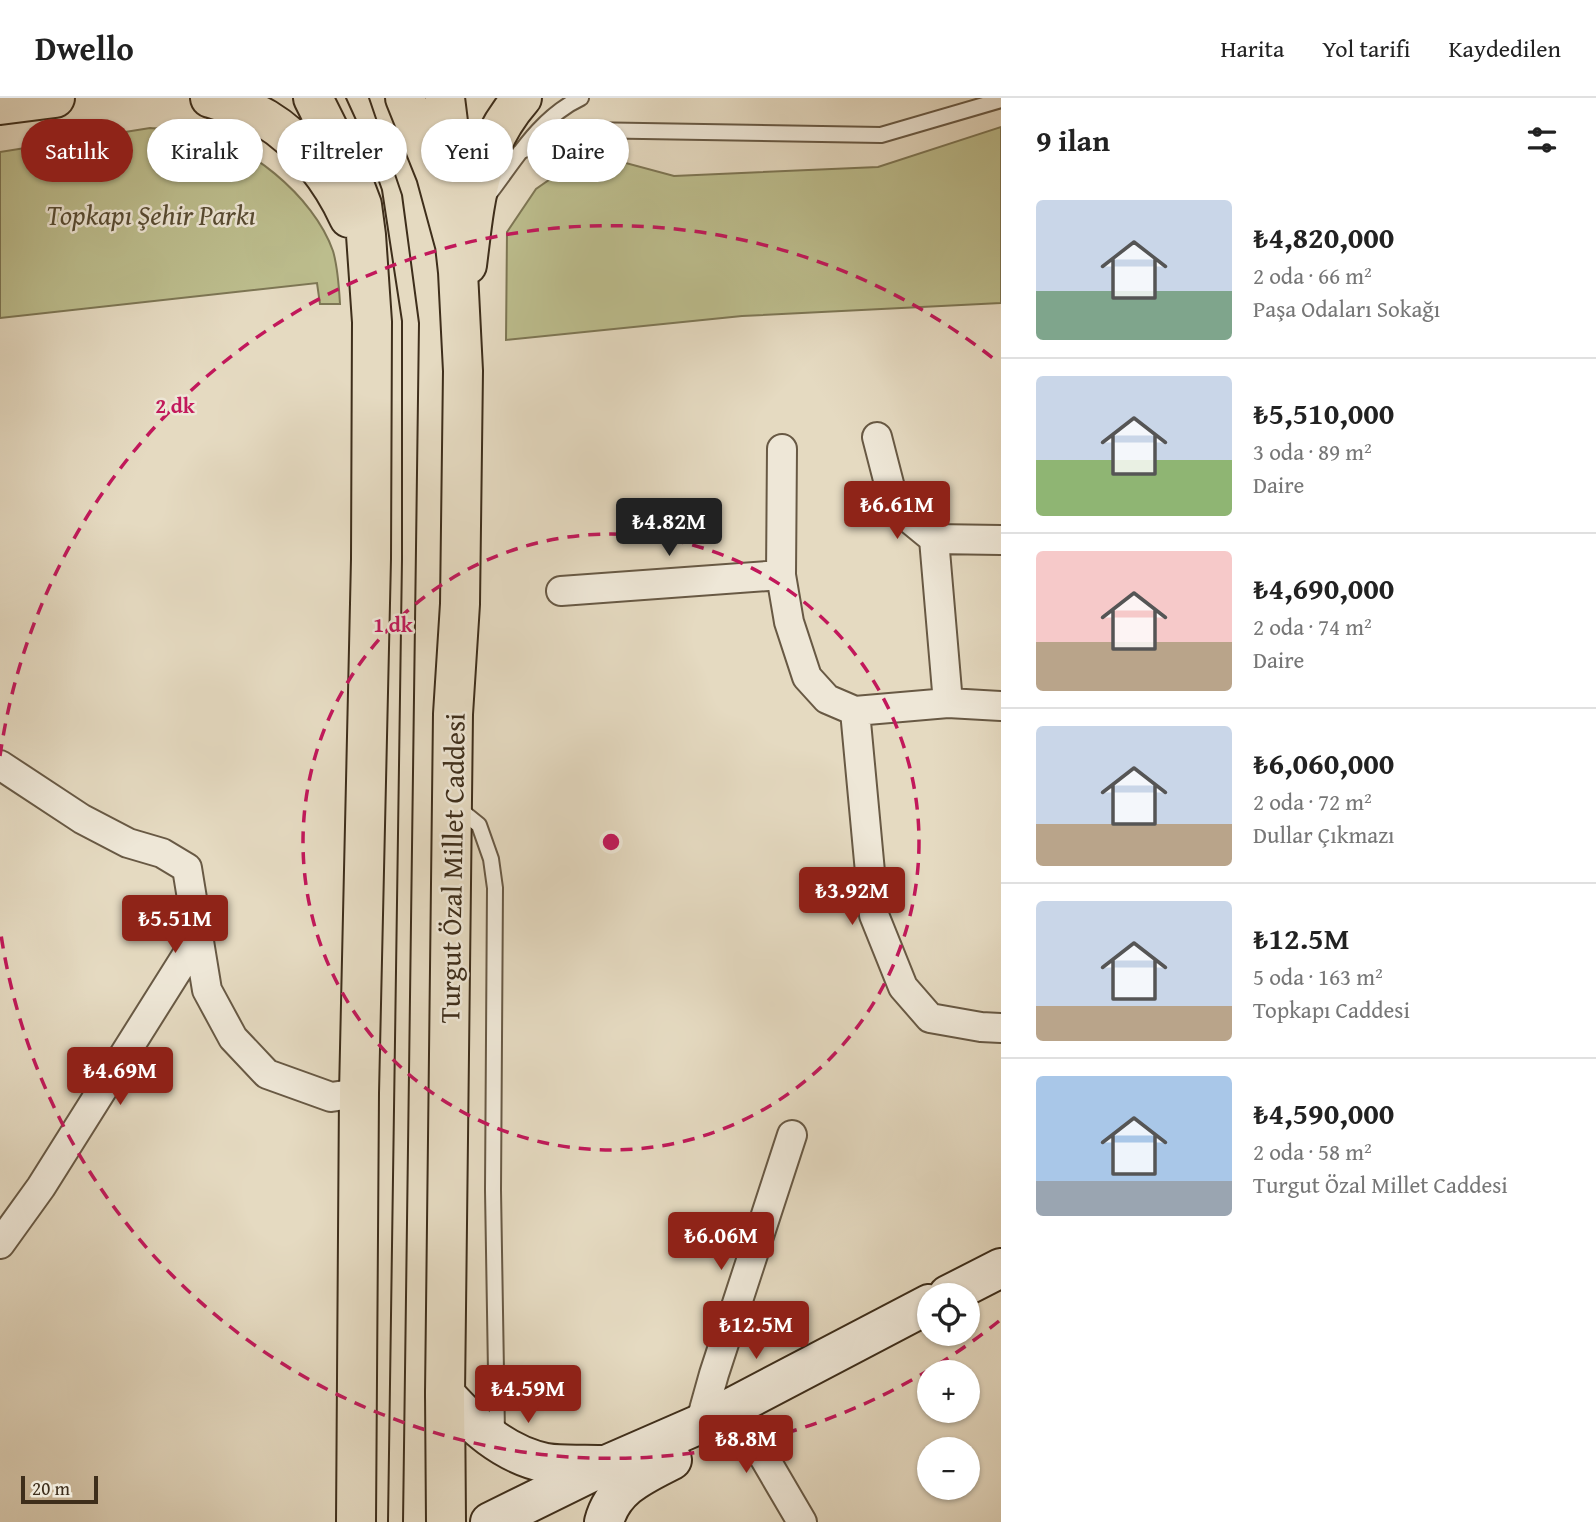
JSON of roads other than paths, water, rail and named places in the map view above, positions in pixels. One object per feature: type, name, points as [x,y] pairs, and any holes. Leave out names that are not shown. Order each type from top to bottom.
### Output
[{"type":"main road","points":[[0,105],[55,98]]},
{"type":"main road","points":[[210,98],[237,106],[265,119],[302,149],[332,187],[347,213],[360,243],[370,286]]},
{"type":"main road","points":[[313,98],[348,168],[362,205],[373,348],[359,1093],[356,1522]]},
{"type":"main road","name":"Turgut Özal Millet Caddesi","points":[[405,98],[436,175],[460,215],[454,244],[463,371],[460,604],[453,714],[444,1394],[446,1522]]},
{"type":"main road","points":[[445,98],[452,154],[452,191],[460,215]]},
{"type":"main road","points":[[460,215],[494,137],[522,98]]},
{"type":"main road","points":[[972,1283],[1001,1268]]},
{"type":"main road","points":[[980,1304],[1001,1293]]},
{"type":"main road","points":[[604,1522],[619,1492],[634,1480],[740,1414],[917,1311]]},
{"type":"main road","points":[[490,1522],[606,1465],[700,1424],[740,1414],[917,1336]]},
{"type":"main road","points":[[444,1394],[481,1433],[513,1451],[546,1463],[606,1465]]},
{"type":"main road","points":[[528,1502],[551,1504],[583,1522]]},
{"type":"street","points":[[877,437],[895,507],[934,539],[1001,540]]},
{"type":"street","points":[[782,449],[781,575],[789,622],[807,677],[827,699],[855,711],[948,703],[1001,705]]},
{"type":"street","points":[[934,539],[948,703]]},
{"type":"street","points":[[561,591],[781,575]]},
{"type":"street","points":[[855,711],[874,915],[903,987],[930,1018],[1001,1028]]},
{"type":"street","points":[[0,765],[82,819],[128,843],[162,853],[187,869],[207,990],[233,1038],[267,1074],[331,1097],[359,1093]]},
{"type":"street","points":[[0,1244],[9,1212],[197,939]]},
{"type":"street","points":[[700,1424],[792,1135]]},
{"type":"street","points":[[740,1414],[802,1522]]},
{"type":"lane","points":[[460,215],[538,130],[567,104],[580,98]]},
{"type":"lane","points":[[520,152],[544,140],[583,130],[881,135],[1001,100]]},
{"type":"lane","points":[[452,804],[479,825],[491,859],[495,888],[493,1190],[495,1408],[498,1442]]},
{"type":"tram line","points":[[346,98],[362,133],[382,190],[402,321],[402,559],[388,1522]]},
{"type":"tram line","points":[[369,98],[402,195],[419,323],[403,1522]]},
{"type":"park label","name":"Topkapı Şehir Parkı","points":[[151,215]]}]
